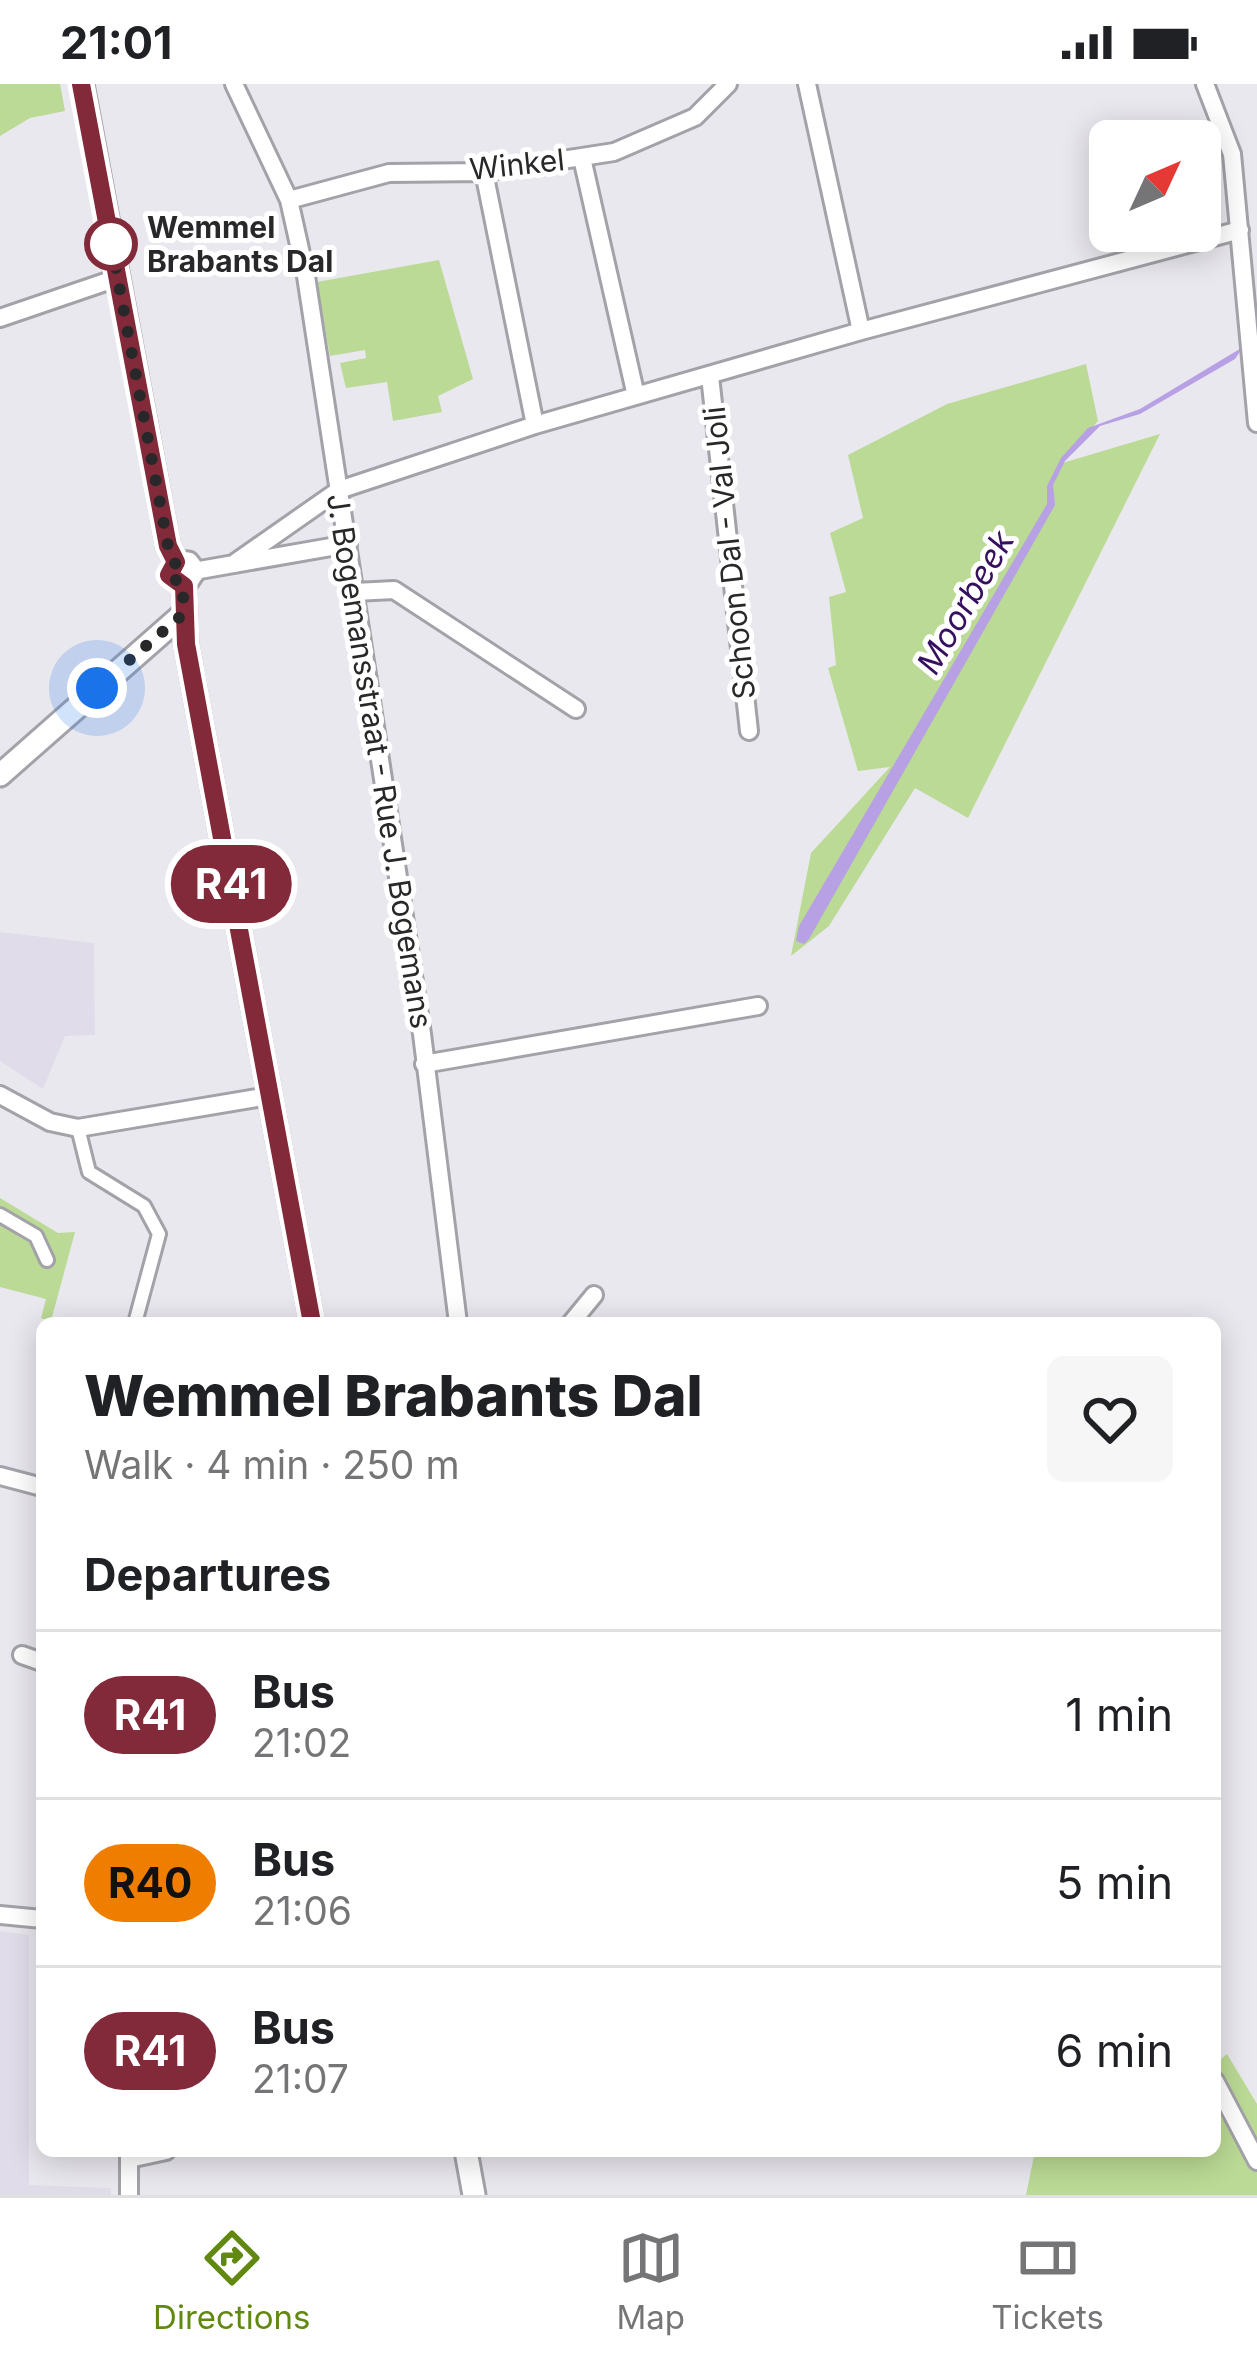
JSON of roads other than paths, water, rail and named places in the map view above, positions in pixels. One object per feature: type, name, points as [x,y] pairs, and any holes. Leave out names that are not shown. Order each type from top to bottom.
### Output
[{"type":"street","points":[[82,84],[168,546],[185,573],[182,615],[311,1317]]},
{"type":"street","name":"J. Bogemansstraat - Rue J. Bogemans","points":[[234,84],[289,200],[306,276],[457,1317]]},
{"type":"street","name":"Winkel","points":[[289,200],[388,173],[484,172],[614,152],[694,117],[728,84]]},
{"type":"street","points":[[807,84],[861,331]]},
{"type":"street","points":[[1205,84],[1232,154],[1257,423]]},
{"type":"street","points":[[582,158],[636,396]]},
{"type":"street","points":[[484,172],[535,425]]},
{"type":"street","points":[[236,562],[339,490],[535,425],[861,331],[1240,230]]},
{"type":"street","points":[[0,318],[117,278]]},
{"type":"street","name":"Schoon Dal - Val Joli","points":[[710,376],[749,731]]},
{"type":"street","points":[[185,573],[348,544]]},
{"type":"street","points":[[355,592],[394,590],[576,709]]},
{"type":"street","points":[[0,775],[182,615]]},
{"type":"street","points":[[424,1064],[758,1006]]},
{"type":"street","points":[[0,1095],[50,1123],[78,1128],[269,1096]]},
{"type":"street","points":[[78,1128],[89,1172],[155,1219],[159,1234],[137,1317]]},
{"type":"street","points":[[0,1215],[36,1237],[47,1260]]},
{"type":"street","points":[[576,1317],[595,1295]]},
{"type":"street","points":[[0,1476],[36,1485]]},
{"type":"street","points":[[22,1654],[36,1660]]},
{"type":"street","points":[[0,1915],[36,1918]]},
{"type":"street","points":[[1221,2092],[1257,2161]]},
{"type":"street","points":[[129,2157],[129,2195]]},
{"type":"street","points":[[467,2157],[474,2195]]},
{"type":"place","name":"Wemmel Brabants Dal","points":[[111,244]]},
{"type":"water label","name":"Moorbeek","points":[[965,602]]}]
